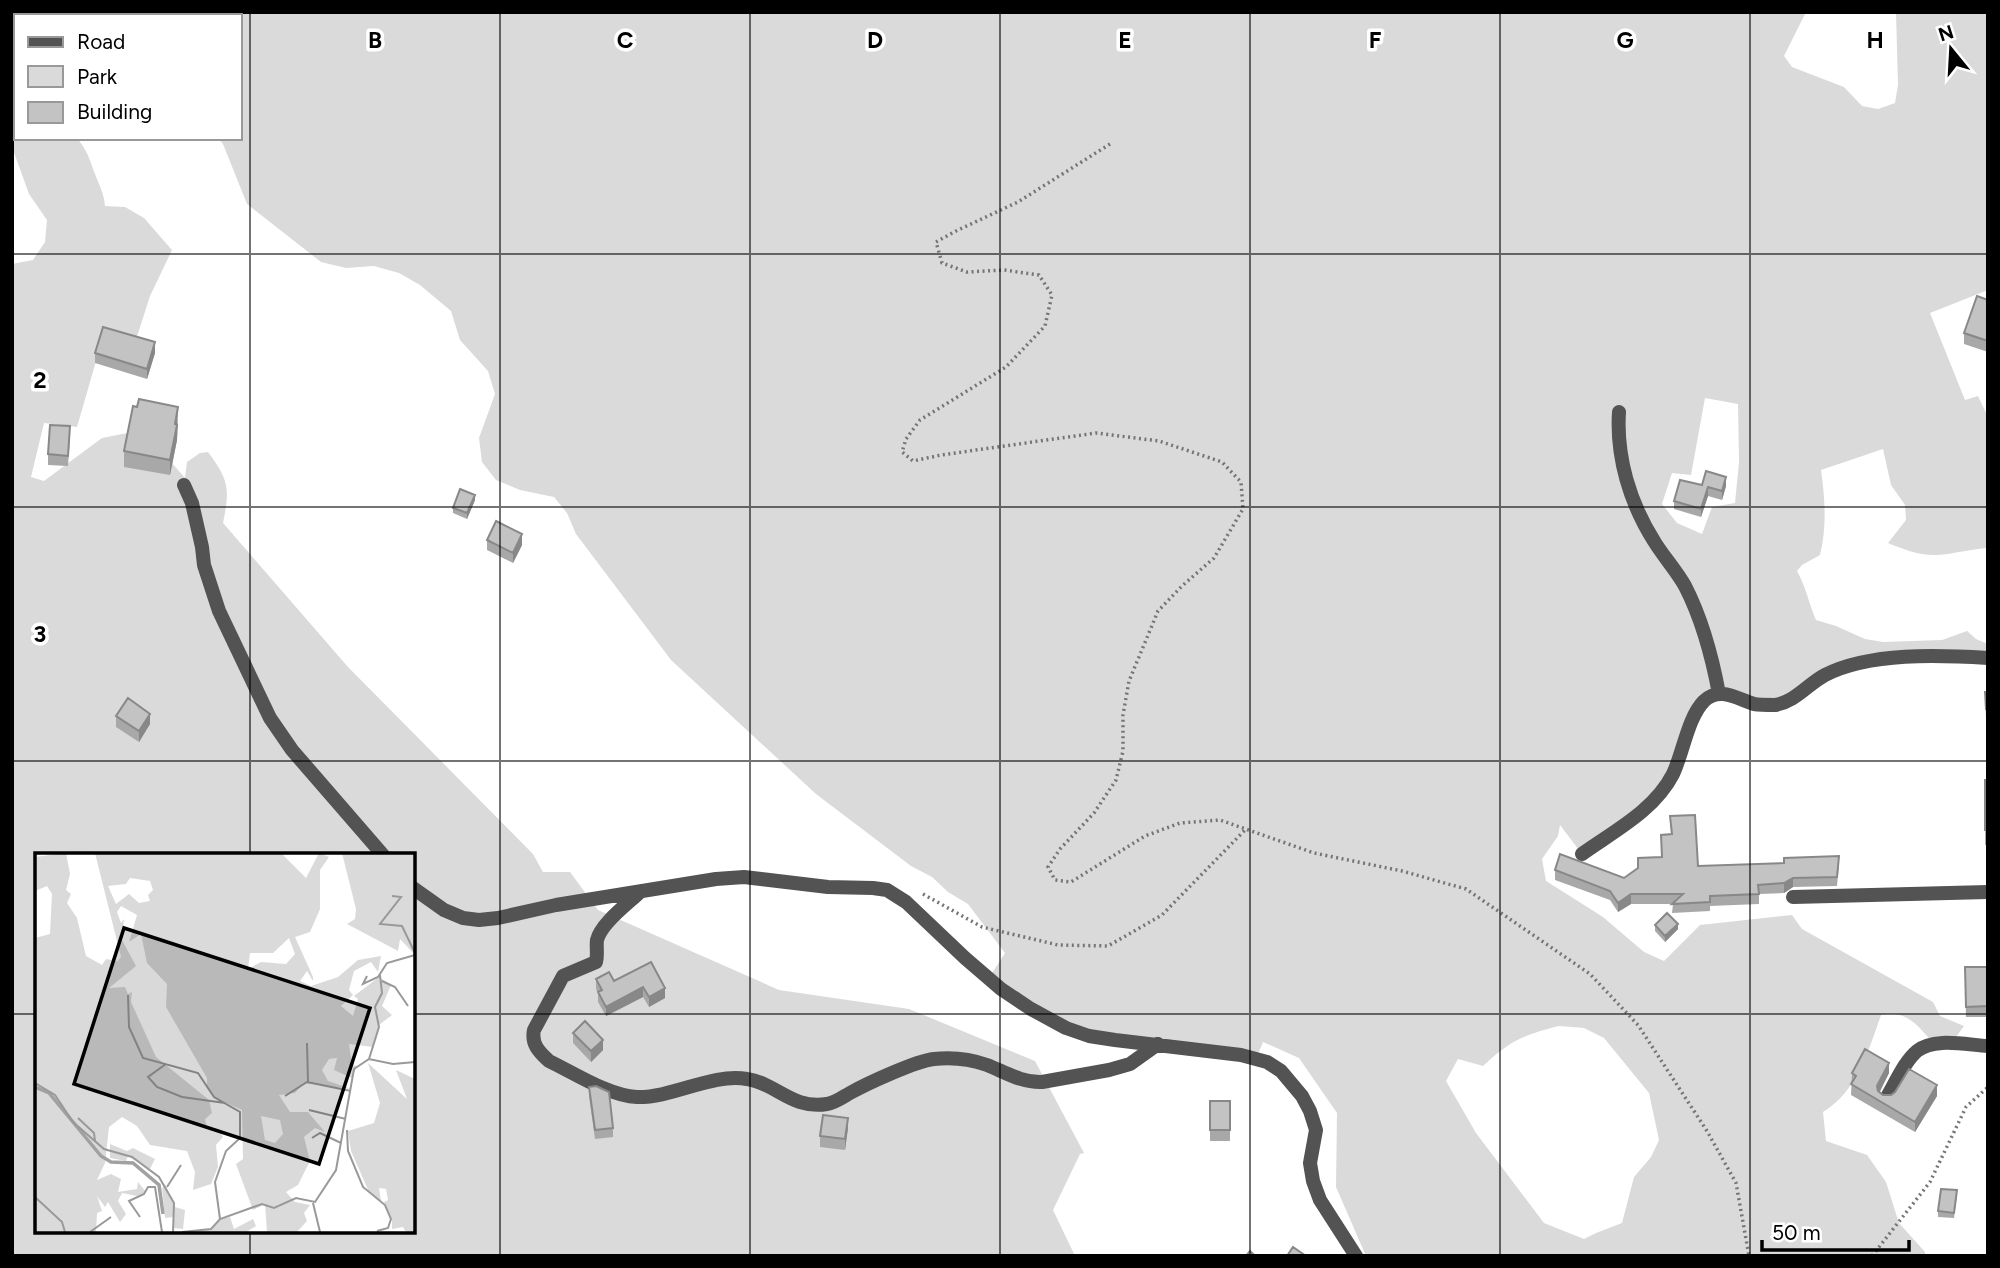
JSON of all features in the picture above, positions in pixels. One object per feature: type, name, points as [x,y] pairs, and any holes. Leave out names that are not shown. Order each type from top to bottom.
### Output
[{"type":"street","points":[[1619,412],[1619,452],[1625,477],[1641,518],[1683,582],[1699,615],[1719,694]]},
{"type":"street","points":[[184,485],[194,512],[206,575],[219,611],[270,718],[292,750],[381,853]]},
{"type":"street","points":[[1582,854],[1650,806],[1663,790],[1674,772],[1696,711],[1705,700],[1719,694],[1727,694],[1756,705],[1777,705],[1792,699],[1824,676],[1869,662],[1942,655],[1988,658]]},
{"type":"street","points":[[415,889],[444,910],[463,918],[479,920],[641,891],[744,877],[887,891],[906,902],[1001,989],[1066,1028],[1089,1036],[1241,1055],[1267,1062],[1281,1071],[1302,1096],[1316,1130],[1310,1163],[1312,1181],[1320,1200],[1356,1256]]},
{"type":"street","points":[[641,891],[607,923],[600,934],[596,943],[598,958],[594,965],[564,976],[533,1036],[539,1052],[549,1061],[622,1094],[638,1097],[732,1078],[763,1084],[796,1102],[829,1104],[920,1062],[933,1059],[969,1059],[1033,1083],[1130,1064],[1157,1044]]},
{"type":"street","points":[[1793,897],[1988,892]]},
{"type":"street","points":[[1887,1097],[1908,1062],[1919,1050],[1934,1044],[1988,1046]]},
{"type":"path","points":[[1110,144],[1018,202],[936,242],[942,263],[967,272],[1004,270],[1039,275],[1052,295],[1045,326],[1006,368],[920,420],[906,439],[902,452],[914,461],[1096,433],[1159,441],[1222,461],[1241,482],[1243,509],[1214,558],[1158,611],[1129,681],[1123,715],[1123,751],[1116,780],[1094,813],[1060,849],[1048,867],[1055,880],[1071,881],[1145,836],[1180,823],[1220,820],[1314,853],[1402,871],[1466,889],[1590,974],[1638,1025],[1707,1131],[1735,1183],[1749,1256]]},
{"type":"path","points":[[917,892],[929,896],[982,927],[1058,945],[1108,946],[1162,915],[1245,830]]},
{"type":"path","points":[[1872,1256],[1930,1182],[1966,1107],[1988,1087]]},
{"type":"green space","points":[[145,12],[1806,12],[1784,56],[1792,67],[1844,87],[1862,106],[1878,109],[1895,103],[1898,85],[1896,12],[1988,12],[1988,290],[1930,313],[1965,400],[1978,396],[1988,417],[1988,548],[1931,555],[1912,552],[1888,543],[1906,520],[1905,505],[1891,485],[1883,449],[1821,470],[1825,512],[1820,555],[1797,571],[1816,620],[1865,639],[1883,642],[1942,640],[1967,631],[1988,644],[1988,658],[1942,655],[1842,669],[1792,699],[1712,696],[1663,791],[1582,854],[1560,825],[1558,836],[1542,859],[1546,881],[1603,917],[1644,952],[1664,961],[1700,925],[1792,915],[1802,929],[1933,1002],[1940,1016],[1964,1026],[1951,1044],[1934,1044],[1905,1017],[1881,1015],[1853,1081],[1845,1093],[1823,1112],[1826,1141],[1867,1155],[1886,1182],[1899,1223],[1925,1252],[1925,1256],[1366,1256],[1336,1187],[1337,1113],[1299,1058],[1263,1042],[1256,1059],[1089,1036],[989,978],[1005,953],[968,904],[948,892],[932,877],[911,866],[816,794],[671,660],[576,534],[567,513],[554,497],[520,490],[496,480],[482,462],[479,438],[495,394],[488,371],[460,340],[451,311],[420,285],[399,273],[374,266],[346,268],[321,262],[247,204],[220,140],[242,140],[242,14]],"holes":[[[1705,398],[1738,404],[1739,462],[1735,503],[1712,507],[1702,534],[1677,523],[1662,504],[1672,473],[1691,475]],[[1559,1026],[1584,1028],[1604,1038],[1649,1093],[1659,1140],[1651,1157],[1634,1177],[1622,1223],[1584,1239],[1544,1223],[1476,1133],[1446,1081],[1458,1059],[1483,1066],[1501,1050],[1536,1033]]]},
{"type":"green space","points":[[12,90],[14,140],[79,140],[90,159],[105,206],[125,207],[144,218],[172,250],[150,296],[134,346],[103,337],[77,427],[44,423],[31,477],[44,481],[102,438],[143,430],[185,478],[187,462],[200,453],[208,452],[226,485],[227,502],[223,523],[348,667],[533,854],[543,872],[570,872],[598,910],[779,990],[909,1009],[1035,1061],[1084,1153],[1080,1154],[1053,1210],[1075,1256],[12,1256],[12,264],[33,260],[45,242],[47,220],[29,194],[12,147]]},
{"type":"building","points":[[1977,296],[1988,300],[1988,341],[1964,333]]},
{"type":"building","points":[[103,327],[155,342],[147,369],[95,353]]},
{"type":"building","points":[[139,399],[178,407],[170,460],[124,451],[133,406],[137,407]]},
{"type":"building","points":[[50,425],[70,426],[68,456],[48,454]]},
{"type":"building","points":[[1706,471],[1726,477],[1722,491],[1708,487],[1701,509],[1674,501],[1680,480],[1702,485]]},
{"type":"building","points":[[460,489],[475,495],[467,513],[453,508]]},
{"type":"building","points":[[496,521],[522,534],[513,553],[487,540]]},
{"type":"building","points":[[1985,692],[1988,692],[1988,709],[1986,709]]},
{"type":"building","points":[[128,698],[150,714],[139,731],[116,716]]},
{"type":"building","points":[[1985,780],[1988,780],[1988,830],[1985,830]]},
{"type":"building","points":[[1695,815],[1698,866],[1784,863],[1784,858],[1839,856],[1837,877],[1793,878],[1784,883],[1758,885],[1759,894],[1710,896],[1710,902],[1672,904],[1683,894],[1631,894],[1618,903],[1610,891],[1555,870],[1560,854],[1624,878],[1638,868],[1638,858],[1662,857],[1661,835],[1672,834],[1670,816]]},
{"type":"building","points":[[1667,913],[1678,924],[1665,936],[1655,925]]},
{"type":"building","points":[[651,962],[665,988],[649,997],[643,987],[606,1007],[598,992],[602,990],[596,979],[609,972],[614,981]]},
{"type":"building","points":[[1965,967],[1988,967],[1988,1006],[1966,1007]]},
{"type":"building","points":[[585,1021],[603,1040],[591,1051],[573,1033]]},
{"type":"building","points":[[1865,1049],[1889,1063],[1877,1086],[1883,1095],[1895,1092],[1909,1069],[1937,1085],[1915,1122],[1851,1084],[1856,1076],[1852,1073]]},
{"type":"building","points":[[596,1086],[609,1092],[613,1128],[595,1130],[589,1087]]},
{"type":"building","points":[[1210,1101],[1230,1101],[1230,1130],[1210,1130]]},
{"type":"building","points":[[823,1115],[848,1118],[845,1139],[820,1136]]},
{"type":"building","points":[[1941,1189],[1957,1190],[1954,1213],[1938,1211]]},
{"type":"building","points":[[1293,1247],[1306,1256],[1287,1256]]}]
